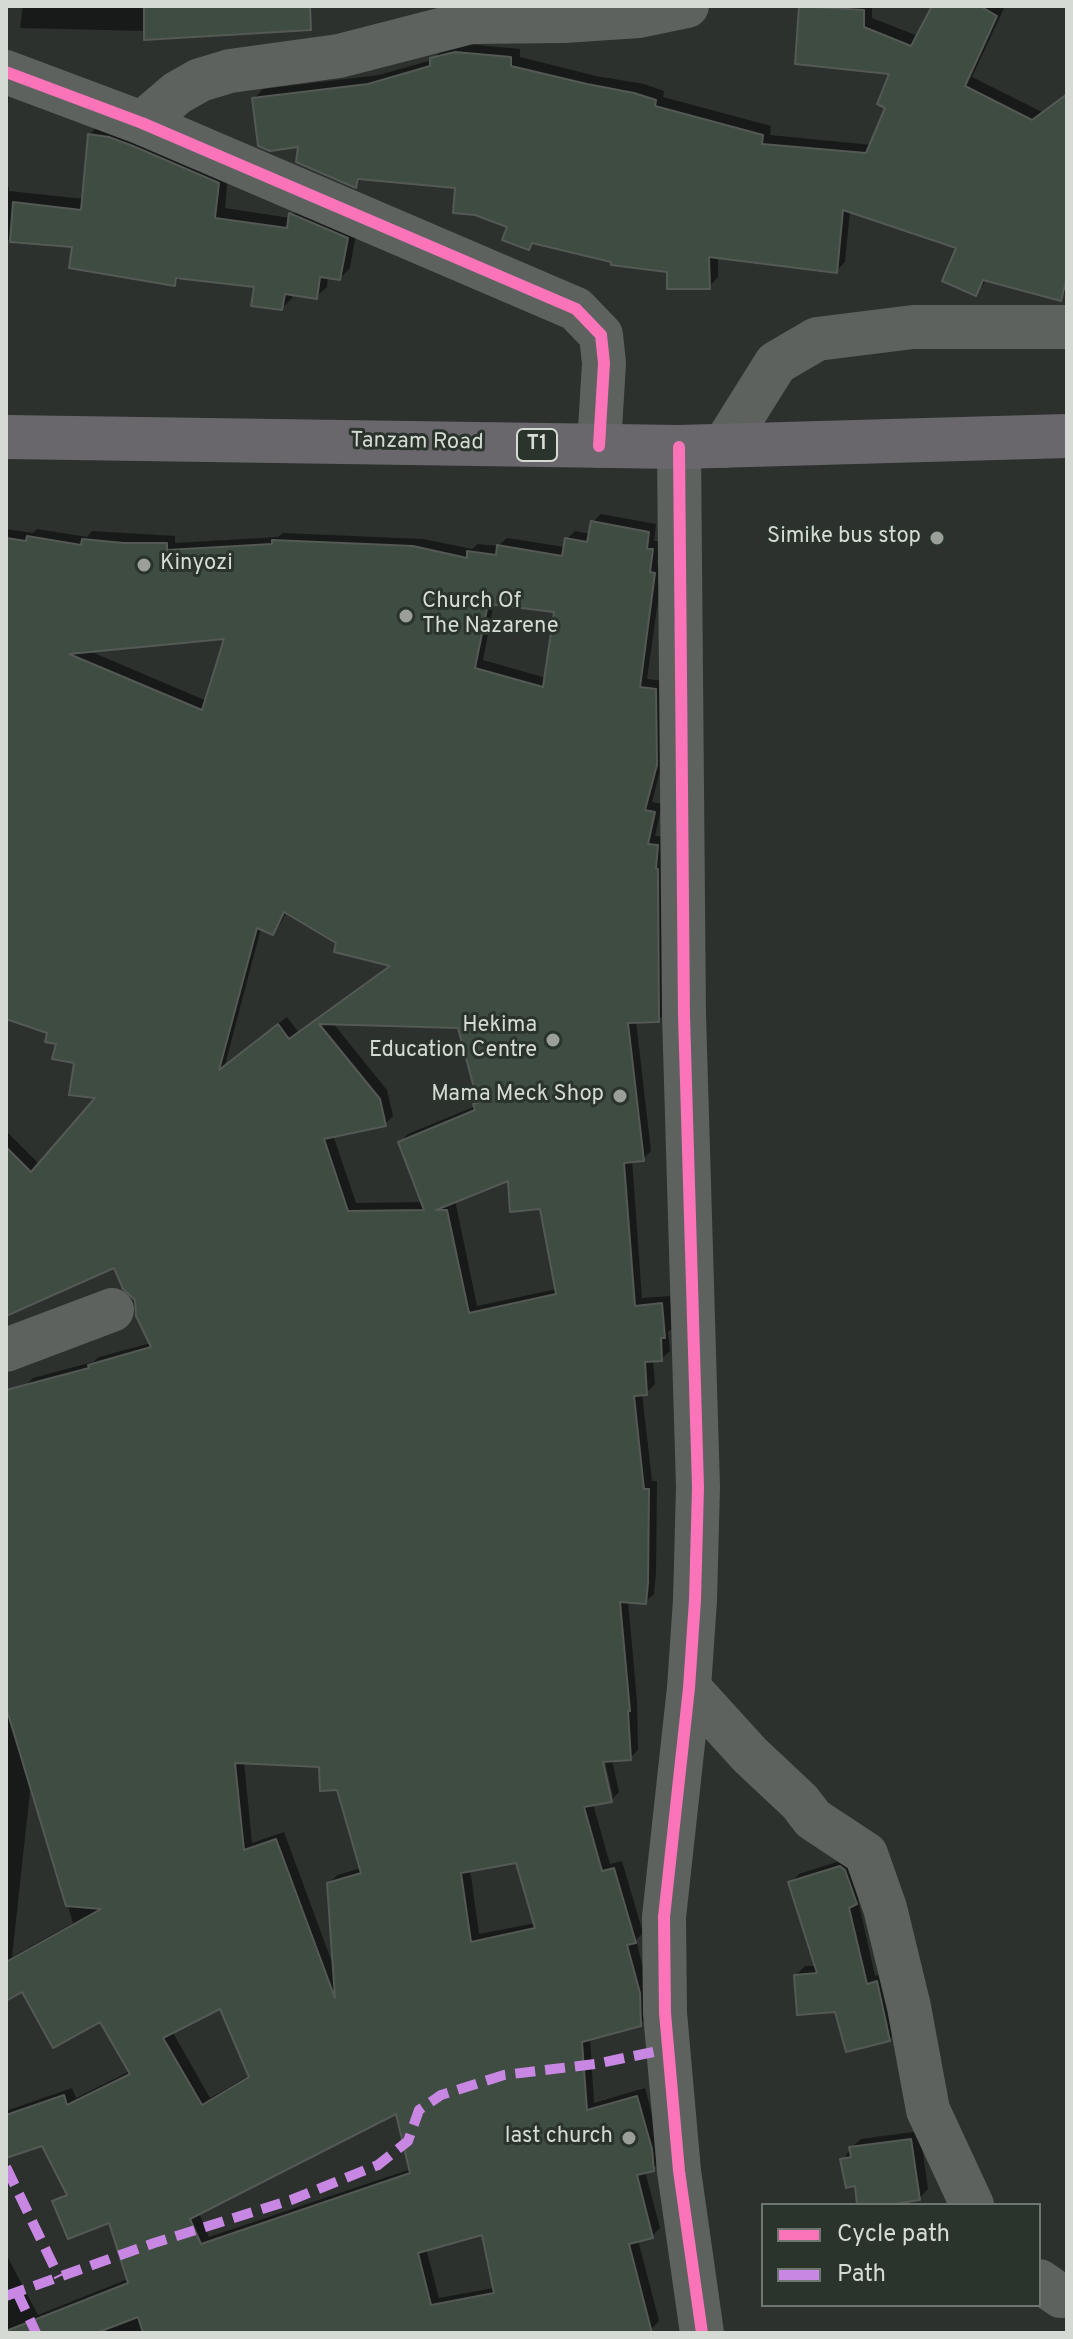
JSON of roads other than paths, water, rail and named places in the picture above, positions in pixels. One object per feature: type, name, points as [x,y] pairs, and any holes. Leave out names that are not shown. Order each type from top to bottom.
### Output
[{"type":"highway","name":"Tanzam Road","points":[[6,437],[679,447],[1067,436]]},
{"type":"street","points":[[142,123],[177,93],[200,80],[230,71],[339,56],[471,22],[639,16],[687,6]]},
{"type":"street","points":[[6,72],[142,123],[576,309],[601,335],[604,363],[599,446]]},
{"type":"street","points":[[724,446],[776,363],[817,339],[913,327],[1067,327]]},
{"type":"street","points":[[679,447],[684,1015],[698,1487],[689,1688],[664,1917],[665,2013],[679,2171],[702,2333]]},
{"type":"street","points":[[6,1350],[112,1310]]},
{"type":"street","points":[[689,1688],[813,1819],[866,1854],[885,1908],[909,2007],[928,2110],[971,2203]]},
{"type":"street","points":[[1041,2282],[1061,2296],[1067,2295]]},
{"type":"place","name":"Simike bus stop","points":[[937,538]]},
{"type":"place","name":"Kinyozi","points":[[144,565]]},
{"type":"place","name":"Church Of The Nazarene","points":[[406,616]]},
{"type":"place","name":"Hekima Education Centre","points":[[553,1040]]},
{"type":"place","name":"Mama Meck Shop","points":[[620,1096]]},
{"type":"place","name":"last church","points":[[629,2138]]}]
